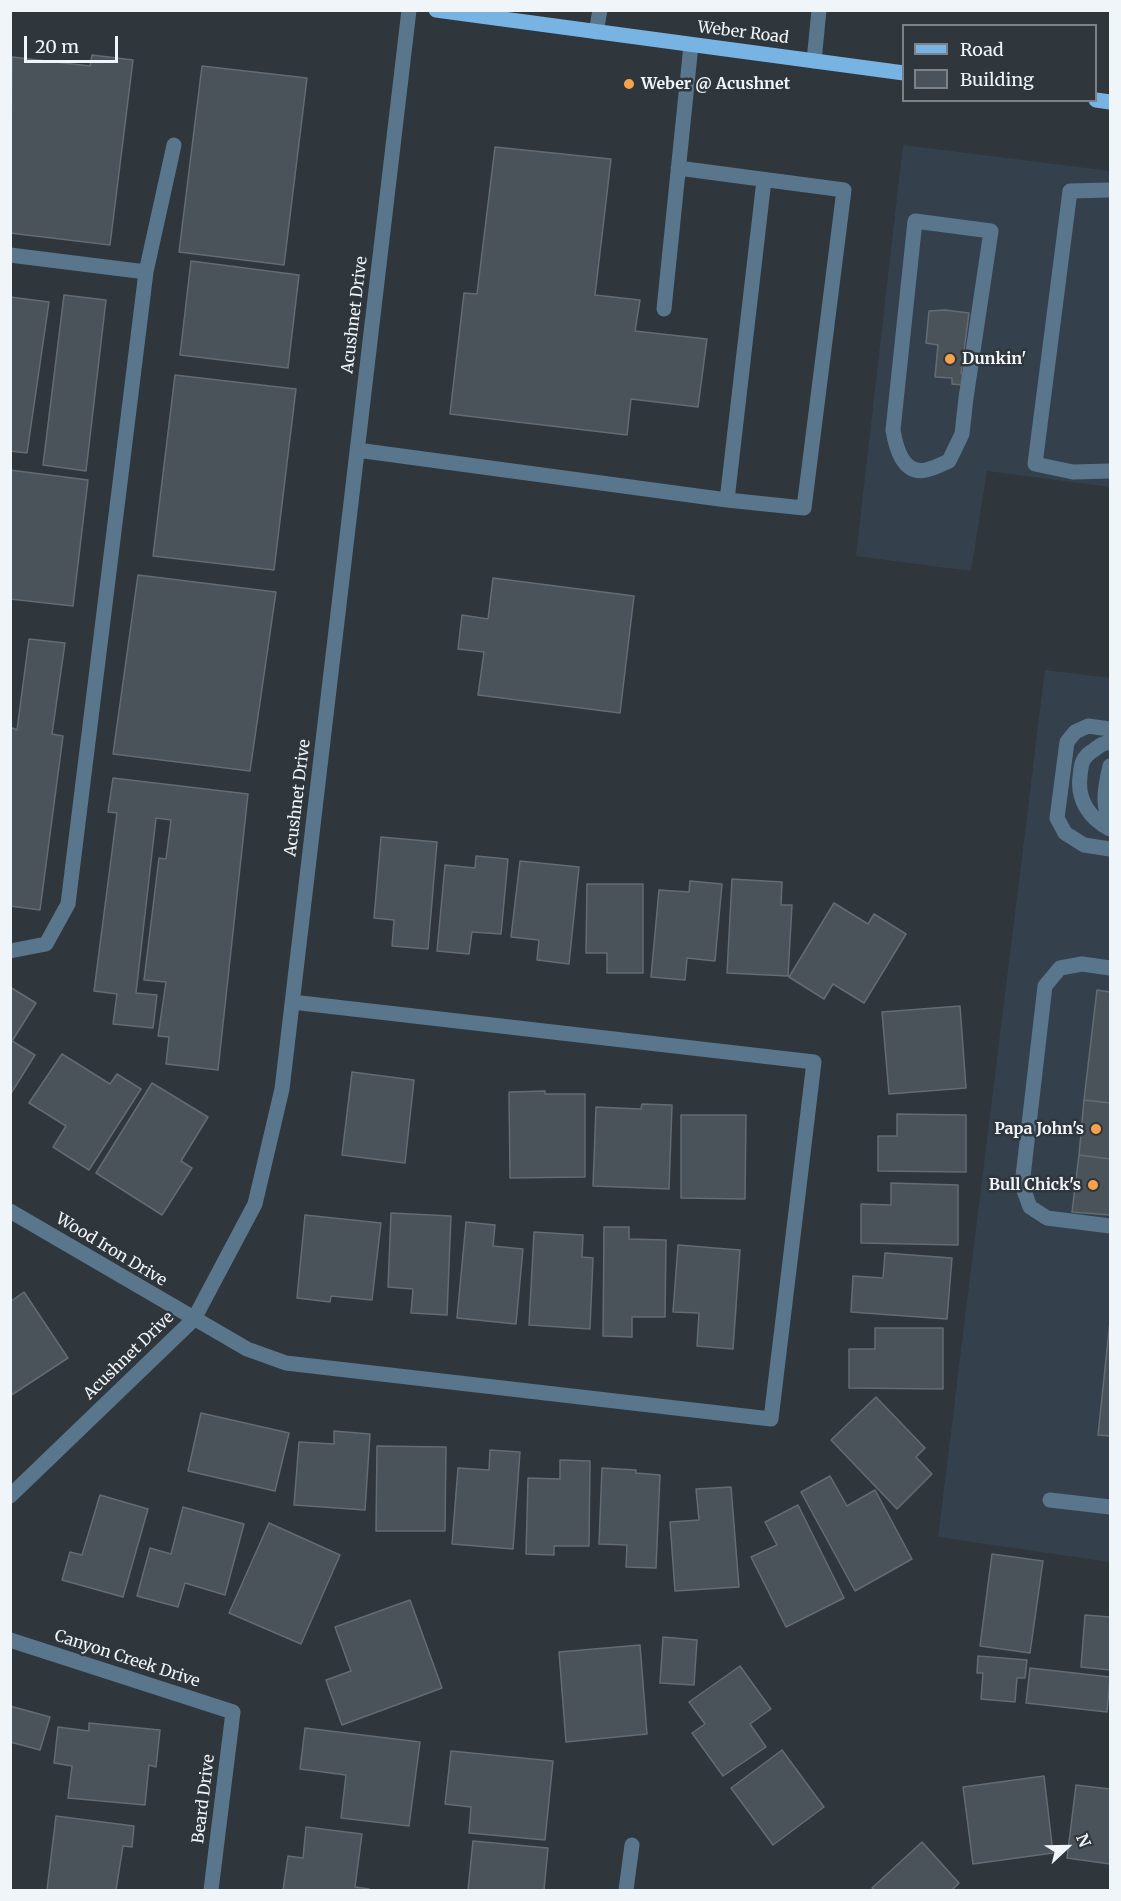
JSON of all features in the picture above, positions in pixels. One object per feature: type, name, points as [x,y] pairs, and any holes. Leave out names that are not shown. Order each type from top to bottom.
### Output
[{"type":"main road","name":"Weber Road","points":[[436,10],[902,73]]},
{"type":"street","name":"Acushnet Drive","points":[[10,1496],[194,1319],[255,1204],[282,1089],[409,10]]},
{"type":"street","points":[[596,32],[600,10]]},
{"type":"street","points":[[814,61],[819,10]]},
{"type":"street","points":[[664,309],[691,45]]},
{"type":"street","points":[[10,951],[46,944],[68,904],[146,272],[174,145]]},
{"type":"street","points":[[357,450],[727,500],[804,508],[844,190],[678,168]]},
{"type":"street","points":[[727,500],[764,180]]},
{"type":"street","points":[[1110,190],[1070,190],[1035,464],[1073,472],[1110,471]]},
{"type":"street","points":[[915,221],[991,231],[962,434],[949,461],[925,470],[913,470],[897,451],[893,430],[915,221]]},
{"type":"street","points":[[10,255],[146,272]]},
{"type":"street","points":[[1110,729],[1088,726],[1075,732],[1067,742],[1057,818],[1065,833],[1084,845],[1110,849]]},
{"type":"street","points":[[1110,743],[1106,742],[1081,762],[1079,787],[1084,806],[1099,823],[1110,829]]},
{"type":"street","points":[[1110,766],[1105,808],[1110,821]]},
{"type":"street","points":[[1110,968],[1082,964],[1060,968],[1046,986],[1022,1185],[1030,1207],[1047,1218],[1110,1226]]},
{"type":"street","name":"Wood Iron Drive","points":[[10,1211],[247,1349],[286,1363],[771,1419],[814,1062],[292,1002]]},
{"type":"street","points":[[1050,1500],[1110,1507]]},
{"type":"street","name":"Canyon Creek Drive","points":[[10,1640],[233,1712]]},
{"type":"street","name":"Beard Drive","points":[[211,1890],[233,1712]]},
{"type":"street","points":[[626,1890],[632,1845]]},
{"type":"shaded area","points":[[903,145],[1110,171],[1110,487],[987,471],[971,571],[856,556]]},
{"type":"shaded area","points":[[1045,670],[1110,678],[1110,1562],[938,1537]]},
{"type":"building","points":[[92,55],[133,60],[110,245],[10,233],[12,57],[90,66]]},
{"type":"building","points":[[202,66],[307,78],[284,265],[179,252]]},
{"type":"building","points":[[495,147],[611,159],[595,295],[640,300],[635,331],[707,339],[698,407],[631,399],[627,435],[450,414],[464,293],[477,294]]},
{"type":"building","points":[[191,261],[299,275],[288,368],[180,355]]},
{"type":"building","points":[[64,295],[106,300],[86,471],[43,465]]},
{"type":"building","points":[[10,297],[49,302],[27,453],[10,451]]},
{"type":"building","name":"Dunkin'","points":[[929,311],[969,313],[961,373],[964,375],[963,385],[952,384],[952,378],[935,377],[938,345],[926,343]]},
{"type":"building","points":[[175,375],[296,389],[274,570],[153,556]]},
{"type":"building","points":[[10,470],[88,480],[73,606],[10,599]]},
{"type":"building","points":[[138,575],[276,592],[250,771],[113,754]]},
{"type":"building","points":[[493,578],[634,596],[620,713],[478,695],[484,652],[458,649],[462,615],[488,619]]},
{"type":"building","points":[[29,639],[65,643],[52,734],[63,736],[40,910],[10,906],[10,727],[17,730]]},
{"type":"building","points":[[113,778],[248,794],[218,1070],[166,1064],[169,1037],[158,1036],[166,982],[144,980],[159,858],[166,859],[171,820],[156,818],[136,993],[157,995],[153,1028],[113,1024],[117,994],[94,991],[117,813],[108,812]]},
{"type":"building","points":[[381,837],[437,842],[428,949],[392,946],[394,920],[374,918]]},
{"type":"building","points":[[476,856],[508,859],[501,934],[472,932],[469,954],[437,951],[445,865],[475,868]]},
{"type":"building","points":[[520,861],[579,867],[569,964],[537,960],[539,940],[511,937]]},
{"type":"building","points":[[732,879],[782,882],[781,905],[792,905],[788,976],[727,973]]},
{"type":"building","points":[[690,881],[722,884],[715,961],[687,958],[685,980],[651,977],[659,890],[689,892]]},
{"type":"building","points":[[587,884],[643,884],[643,973],[607,973],[607,953],[586,953]]},
{"type":"building","points":[[834,903],[868,924],[874,914],[906,934],[864,1003],[833,984],[824,999],[789,977]]},
{"type":"building","points":[[10,987],[36,1003],[12,1041],[35,1055],[10,1095]]},
{"type":"building","points":[[1097,990],[1110,992],[1110,1103],[1084,1100]]},
{"type":"building","points":[[960,1006],[966,1088],[889,1094],[882,1012]]},
{"type":"building","points":[[62,1054],[110,1084],[117,1074],[141,1089],[89,1170],[53,1147],[66,1126],[29,1103]]},
{"type":"building","points":[[352,1072],[414,1080],[405,1163],[342,1155]]},
{"type":"building","points":[[152,1083],[208,1117],[181,1161],[192,1168],[162,1215],[96,1173]]},
{"type":"building","points":[[545,1091],[545,1094],[585,1094],[585,1177],[510,1178],[509,1092]]},
{"type":"building","name":"Papa John's","points":[[1084,1100],[1110,1103],[1110,1159],[1079,1155]]},
{"type":"building","points":[[642,1104],[672,1105],[669,1189],[593,1186],[596,1107],[641,1109]]},
{"type":"building","points":[[897,1114],[966,1115],[966,1172],[878,1171],[878,1136],[897,1136]]},
{"type":"building","points":[[681,1115],[746,1115],[745,1199],[681,1198]]},
{"type":"building","name":"Bull Chick's","points":[[1079,1155],[1110,1159],[1110,1215],[1072,1212]]},
{"type":"building","points":[[891,1183],[958,1185],[958,1245],[861,1243],[861,1204],[891,1205]]},
{"type":"building","points":[[391,1213],[451,1216],[447,1315],[411,1313],[413,1289],[388,1287]]},
{"type":"building","points":[[305,1215],[381,1223],[372,1300],[331,1296],[330,1302],[297,1298]]},
{"type":"building","points":[[466,1222],[495,1225],[493,1246],[523,1249],[516,1324],[457,1318]]},
{"type":"building","points":[[604,1227],[629,1227],[629,1239],[666,1240],[665,1317],[632,1317],[632,1337],[603,1336]]},
{"type":"building","points":[[534,1232],[583,1235],[582,1257],[593,1258],[590,1329],[529,1325]]},
{"type":"building","points":[[678,1245],[740,1250],[733,1349],[697,1346],[699,1313],[673,1312]]},
{"type":"building","points":[[885,1253],[952,1258],[947,1319],[851,1312],[853,1276],[883,1278]]},
{"type":"building","points":[[24,1292],[68,1358],[10,1396],[10,1302]]},
{"type":"building","points":[[1110,1321],[1110,1436],[1098,1435]]},
{"type":"building","points":[[875,1328],[943,1328],[943,1389],[849,1388],[849,1349],[875,1349]]},
{"type":"building","points":[[876,1397],[925,1448],[916,1457],[932,1474],[897,1509],[831,1440]]},
{"type":"building","points":[[201,1413],[289,1433],[275,1491],[188,1471]]},
{"type":"building","points":[[334,1431],[370,1434],[365,1510],[294,1505],[299,1442],[334,1444]]},
{"type":"building","points":[[377,1446],[446,1447],[445,1531],[376,1531]]},
{"type":"building","points":[[490,1450],[520,1452],[513,1549],[452,1544],[458,1468],[489,1470]]},
{"type":"building","points":[[560,1460],[590,1461],[589,1546],[554,1546],[554,1555],[526,1554],[528,1478],[560,1479]]},
{"type":"building","points":[[602,1468],[636,1470],[636,1473],[660,1475],[656,1568],[626,1567],[627,1545],[599,1544]]},
{"type":"building","points":[[830,1476],[847,1506],[875,1490],[912,1559],[855,1591],[801,1492]]},
{"type":"building","points":[[731,1487],[739,1587],[675,1591],[670,1522],[699,1520],[696,1489]]},
{"type":"building","points":[[100,1495],[148,1509],[123,1597],[62,1580],[70,1552],[82,1555]]},
{"type":"building","points":[[798,1505],[844,1598],[786,1627],[751,1557],[777,1545],[765,1522]]},
{"type":"building","points":[[183,1507],[244,1524],[225,1595],[185,1583],[178,1607],[137,1596],[150,1548],[171,1554]]},
{"type":"building","points":[[269,1523],[340,1555],[301,1644],[229,1613]]},
{"type":"building","points":[[992,1554],[1043,1561],[1030,1653],[980,1646]]},
{"type":"building","points":[[410,1600],[442,1688],[342,1725],[326,1680],[351,1671],[335,1627]]},
{"type":"building","points":[[1085,1615],[1110,1617],[1110,1670],[1081,1667]]},
{"type":"building","points":[[663,1637],[697,1640],[694,1685],[660,1683]]},
{"type":"building","points":[[640,1645],[647,1734],[566,1742],[559,1652]]},
{"type":"building","points":[[978,1656],[1027,1660],[1025,1678],[1017,1678],[1015,1702],[981,1699],[983,1673],[977,1673]]},
{"type":"building","points":[[740,1666],[771,1709],[750,1724],[766,1747],[723,1776],[692,1733],[705,1724],[689,1702]]},
{"type":"building","points":[[1030,1668],[1110,1677],[1107,1712],[1026,1703]]},
{"type":"building","points":[[10,1706],[50,1717],[40,1750],[10,1742]]},
{"type":"building","points":[[89,1723],[160,1730],[156,1767],[149,1765],[145,1805],[68,1798],[72,1766],[54,1763],[58,1727],[89,1731]]},
{"type":"building","points":[[305,1728],[420,1742],[409,1826],[341,1818],[346,1775],[300,1769]]},
{"type":"building","points":[[782,1750],[824,1807],[773,1845],[731,1788]]},
{"type":"building","points":[[451,1751],[553,1761],[545,1840],[469,1833],[471,1807],[445,1804]]},
{"type":"building","points":[[1044,1776],[1053,1853],[973,1864],[963,1787]]},
{"type":"building","points":[[1076,1785],[1110,1789],[1110,1864],[1067,1858]]},
{"type":"building","points":[[56,1816],[134,1826],[132,1847],[123,1846],[116,1890],[47,1890]]},
{"type":"building","points":[[306,1827],[362,1834],[355,1887],[369,1890],[283,1890],[288,1856],[303,1858]]},
{"type":"building","points":[[473,1841],[548,1848],[544,1890],[468,1890]]},
{"type":"building","points":[[922,1842],[959,1883],[952,1890],[875,1890],[872,1888]]},
{"type":"place","name":"Weber @ Acushnet","points":[[629,84]]},
{"type":"place","name":"Dunkin'","points":[[950,359]]},
{"type":"place","name":"Papa John's","points":[[1096,1129]]},
{"type":"place","name":"Bull Chick's","points":[[1093,1185]]}]
